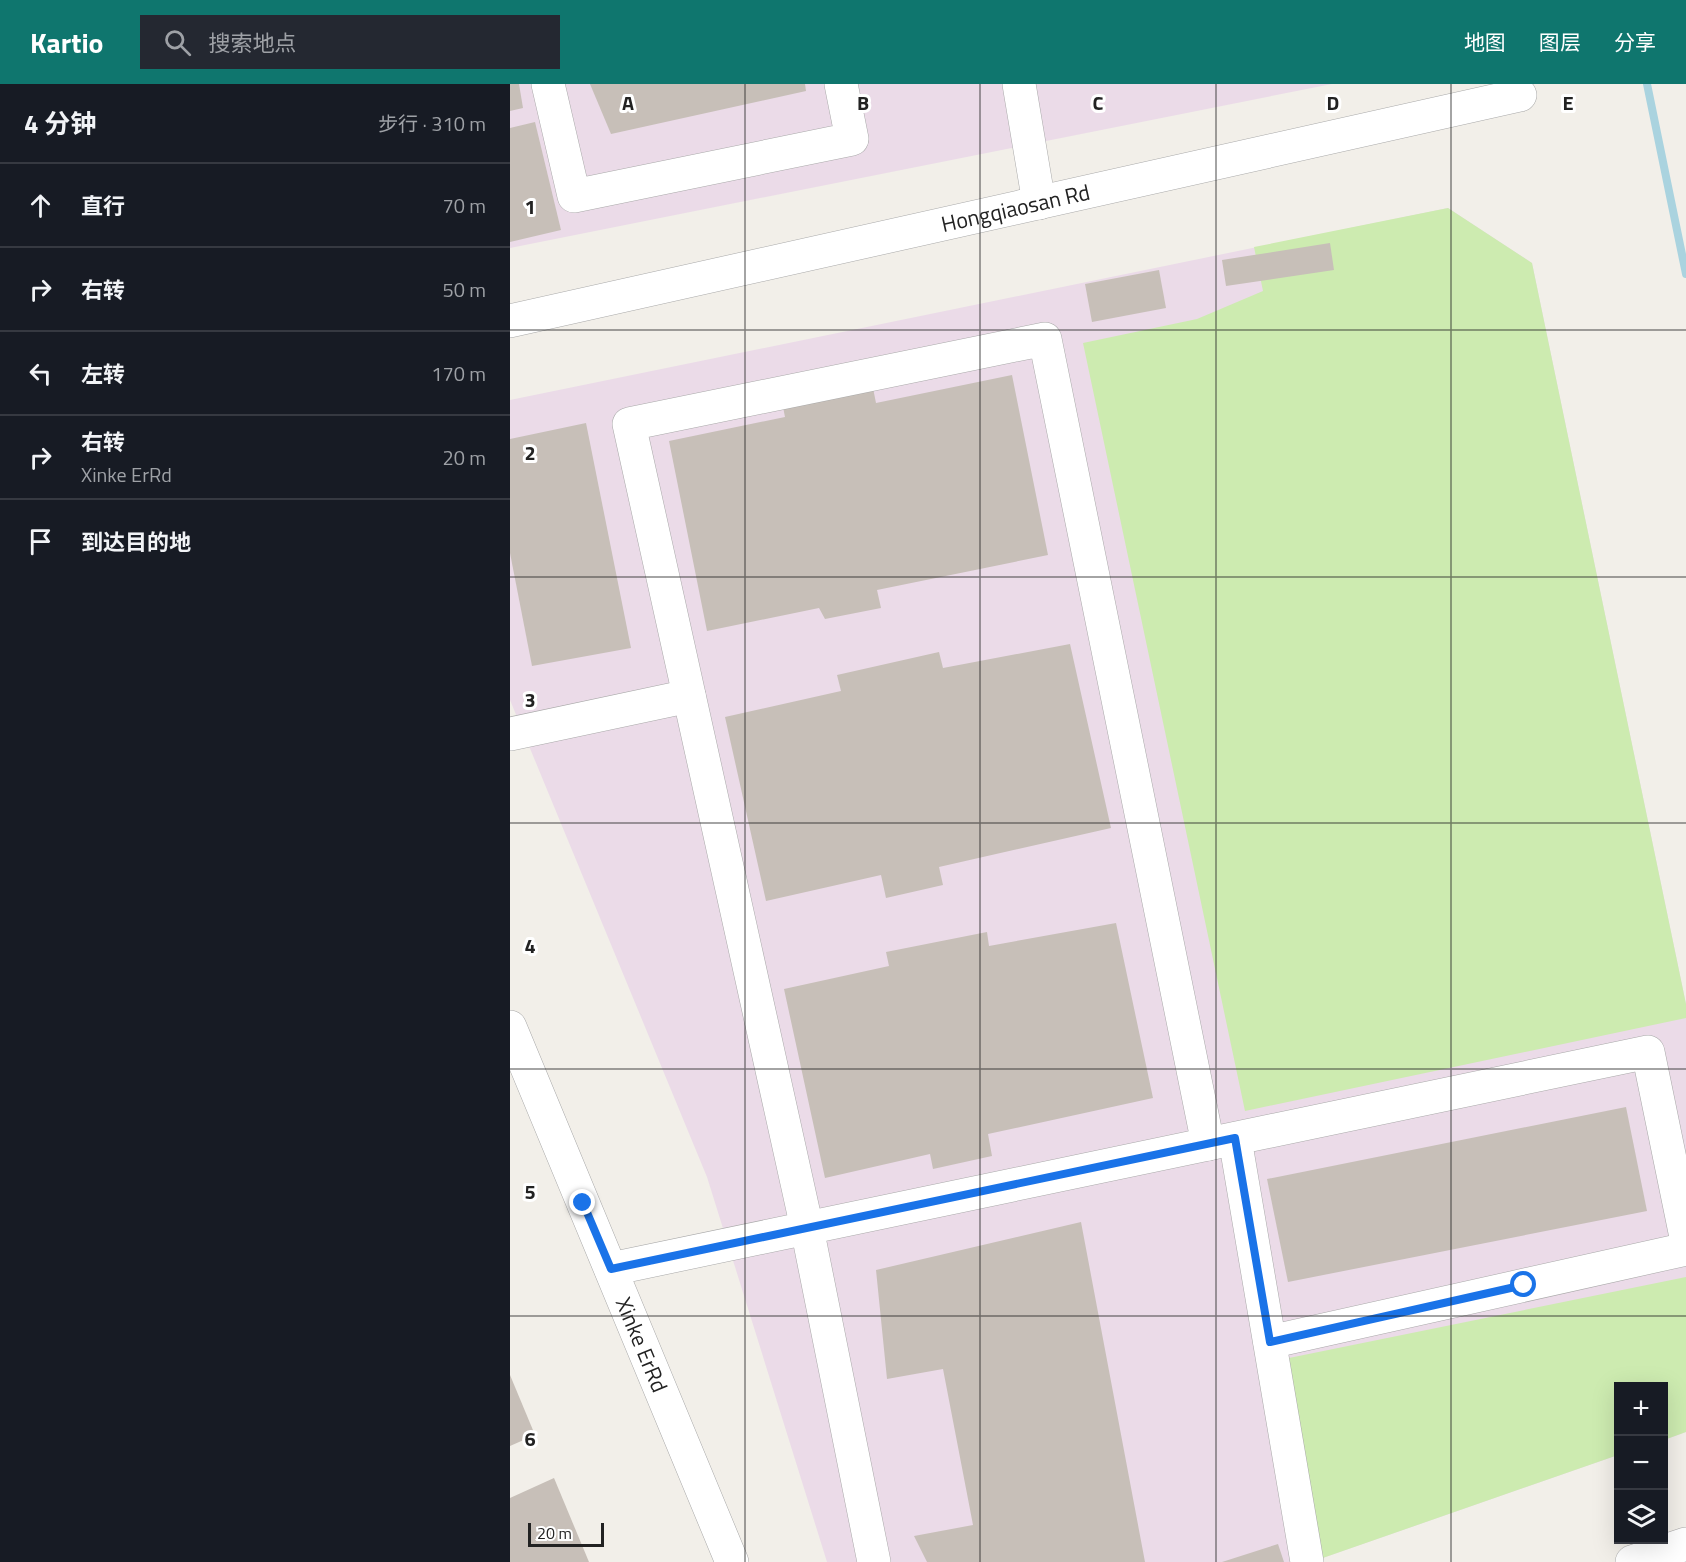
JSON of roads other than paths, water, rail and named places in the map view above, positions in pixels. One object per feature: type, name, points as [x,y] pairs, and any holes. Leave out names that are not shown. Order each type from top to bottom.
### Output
[{"type":"street","points":[[548,84],[574,196],[852,139],[840,84]]},
{"type":"street","points":[[1019,84],[1039,203]]},
{"type":"street","name":"Hongqiaosan Rd","points":[[510,321],[1520,96]]},
{"type":"street","points":[[874,1562],[807,1228],[629,424],[1045,339],[1222,1141],[1270,1342],[1307,1562]]},
{"type":"street","points":[[510,734],[689,696]]},
{"type":"street","name":"Xinke ErRd","points":[[510,1027],[732,1562]]},
{"type":"street","points":[[611,1269],[1648,1052],[1686,1237]]},
{"type":"street","points":[[1270,1342],[1686,1249]]},
{"type":"street","points":[[1632,1562],[1686,1544]]},
{"type":"waterway","points":[[1647,84],[1686,274]]}]
